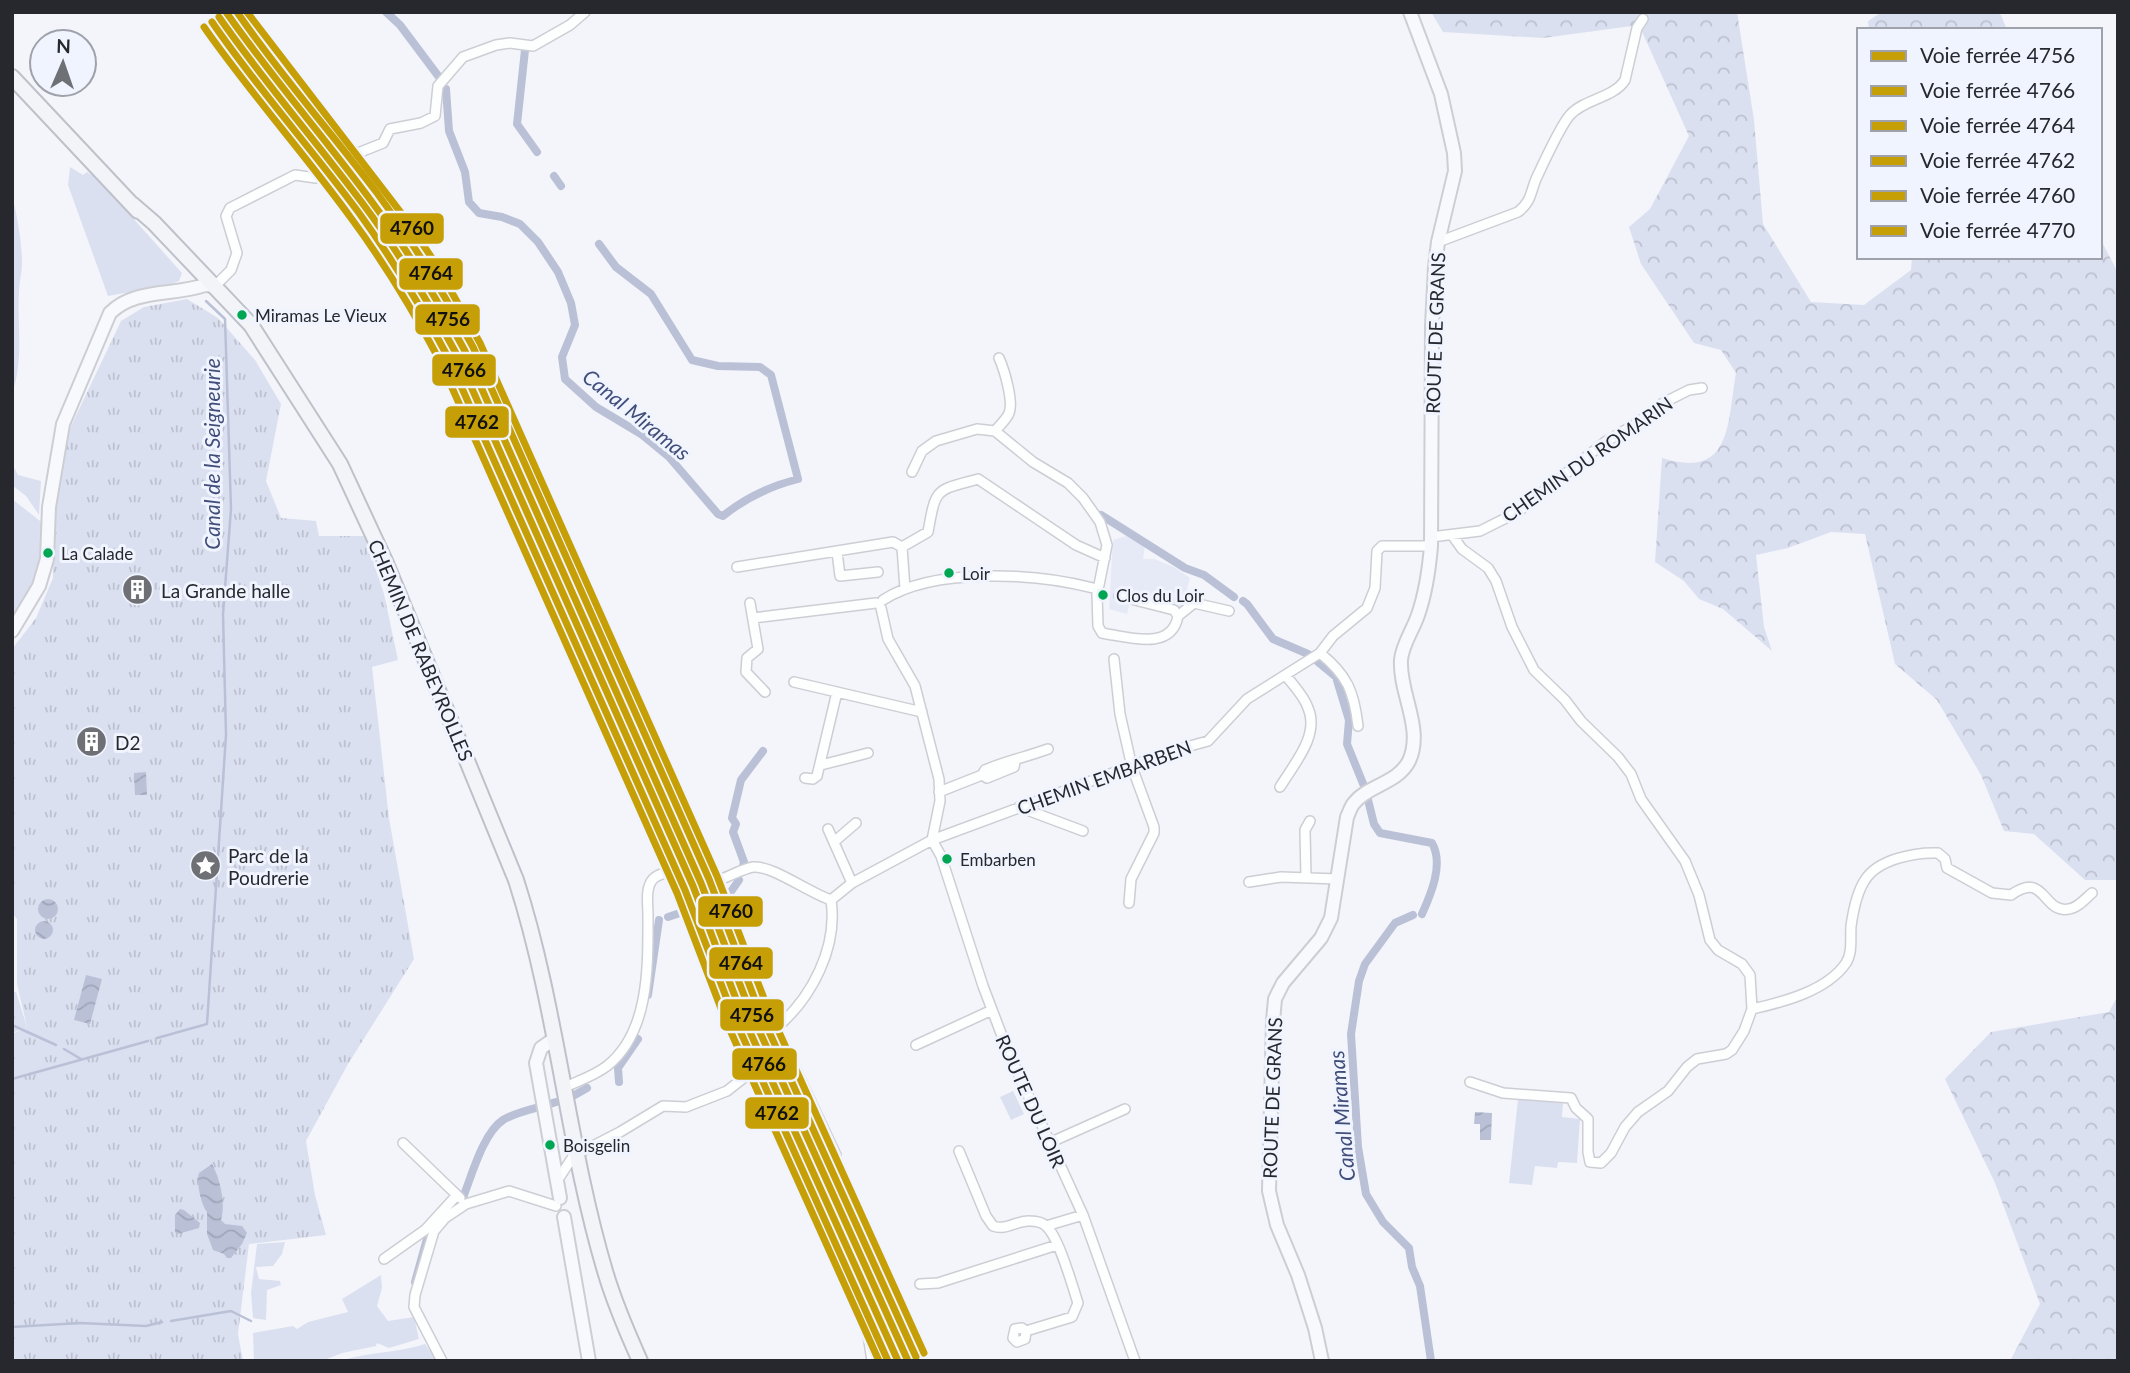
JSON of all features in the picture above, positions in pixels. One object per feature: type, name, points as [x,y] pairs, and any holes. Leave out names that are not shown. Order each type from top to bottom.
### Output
[{"type":"main road","name":"CHEMIN DE RABEYROLLES","points":[[12,77],[174,252],[251,325],[327,441],[365,515],[511,866],[531,928],[577,1152],[605,1271],[640,1361]]},
{"type":"main road","name":"CHEMIN DE RABEYROLLES","points":[[132,204],[154,223],[271,356]]},
{"type":"street","points":[[348,157],[383,143],[390,129],[421,123],[435,116],[438,86],[464,57],[496,45],[510,43],[533,46],[570,25],[584,12]]},
{"type":"street","name":"ROUTE DE GRANS","points":[[1322,1361],[1315,1328],[1298,1275],[1277,1225],[1269,1191],[1273,1021],[1276,999],[1283,983],[1321,938],[1331,918],[1347,817],[1353,803],[1397,775],[1409,762],[1413,747],[1413,725],[1402,682],[1401,658],[1418,616],[1428,580],[1431,542],[1433,326],[1438,242],[1455,171],[1454,153],[1441,94],[1410,12]]},
{"type":"street","points":[[1438,242],[1518,212],[1527,205],[1536,179],[1570,115],[1592,100],[1620,87],[1625,80],[1637,27],[1643,19]]},
{"type":"street","points":[[12,631],[39,586],[50,532],[51,489],[63,424],[110,313],[132,299],[209,287],[231,270],[237,253],[226,216],[230,208],[295,175],[316,178],[334,166]]},
{"type":"street","points":[[995,431],[1009,414],[1011,404],[999,358]]},
{"type":"street","name":"CHEMIN DU ROMARIN","points":[[1431,542],[1480,531],[1518,512],[1605,442],[1636,424],[1663,403],[1689,390],[1702,388]]},
{"type":"street","points":[[912,472],[922,452],[936,441],[977,429],[995,431],[1033,462],[1068,483],[1100,522],[1107,545],[1096,589],[1098,626],[1101,633],[1147,640],[1163,638],[1176,624],[1178,616],[1194,603],[1229,611]]},
{"type":"street","points":[[737,567],[887,542],[902,547],[928,532],[933,500],[937,494],[944,489],[978,480],[1076,545],[1084,546],[1105,558]]},
{"type":"street","points":[[1452,536],[1462,549],[1488,568],[1496,581],[1512,627],[1534,670],[1565,700],[1631,774],[1641,799],[1685,861],[1699,895],[1710,940],[1718,950],[1742,964],[1750,975],[1752,1009],[1744,1031],[1732,1050],[1726,1054],[1697,1059],[1668,1091],[1638,1112],[1625,1127],[1611,1153],[1601,1163],[1590,1162],[1588,1119],[1576,1108],[1571,1098],[1503,1093],[1470,1082]]},
{"type":"street","name":"CHEMIN EMBARBEN","points":[[831,900],[852,883],[932,840],[1208,741],[1247,699],[1320,653],[1334,636],[1367,608],[1375,587],[1377,551],[1382,546],[1431,542]]},
{"type":"street","points":[[902,547],[905,589]]},
{"type":"street","points":[[837,552],[840,576],[877,572]]},
{"type":"street","points":[[753,618],[880,604],[905,589],[952,579],[1030,577],[1096,589]]},
{"type":"street","points":[[1119,596],[1174,610],[1178,616]]},
{"type":"street","points":[[750,603],[758,649],[747,658],[746,672],[765,692]]},
{"type":"street","points":[[880,604],[888,639],[915,686],[939,779],[940,801],[932,840]]},
{"type":"street","points":[[1320,653],[1345,677],[1356,708],[1358,726]]},
{"type":"street","points":[[1114,659],[1120,714],[1132,767],[1154,827],[1154,833],[1131,879],[1129,904]]},
{"type":"street","points":[[1280,787],[1311,735],[1313,722],[1308,705],[1286,676]]},
{"type":"street","points":[[794,681],[922,712]]},
{"type":"street","points":[[805,778],[813,779],[817,776],[837,692]]},
{"type":"street","points":[[939,792],[982,775],[985,769],[1009,760],[1015,762],[1048,748]]},
{"type":"street","points":[[821,765],[868,753]]},
{"type":"street","points":[[1019,807],[1083,831]]},
{"type":"street","points":[[1306,878],[1305,830],[1310,821]]},
{"type":"street","points":[[835,841],[856,823]]},
{"type":"street","points":[[828,830],[852,883]]},
{"type":"street","name":"ROUTE DU LOIR","points":[[932,840],[941,856],[1007,1049],[1083,1215],[1135,1361]]},
{"type":"street","points":[[1752,1009],[1793,997],[1827,982],[1847,962],[1851,947],[1852,919],[1864,881],[1871,872],[1907,856],[1938,853],[1945,859],[1947,868],[1992,893],[2011,895],[2030,886],[2038,889],[2057,907],[2067,910],[2092,893]]},
{"type":"street","points":[[699,864],[704,860],[709,863],[776,1028],[836,1155]]},
{"type":"street","points":[[715,876],[720,879],[747,869],[765,868],[812,894],[831,900],[828,952],[814,982],[797,1006],[776,1028]]},
{"type":"street","points":[[564,1088],[600,1072],[620,1054],[627,1042],[644,994],[649,955],[648,890],[659,875],[684,869]]},
{"type":"street","points":[[1249,882],[1281,877],[1338,879]]},
{"type":"street","points":[[738,938],[712,950],[709,955],[760,1065],[796,1154],[862,1295],[872,1361]]},
{"type":"street","points":[[916,1045],[992,1010]]},
{"type":"street","points":[[554,1039],[541,1048],[536,1063],[557,1181],[558,1202]]},
{"type":"street","points":[[557,1181],[577,1152],[620,1132],[663,1105],[686,1107],[727,1091],[760,1065]]},
{"type":"street","points":[[1049,1143],[1125,1109]]},
{"type":"street","points":[[403,1143],[467,1204]]},
{"type":"street","points":[[959,1151],[986,1216],[993,1226],[1004,1228],[1022,1221],[1031,1221],[1046,1226],[1053,1234],[1078,1303],[1072,1317],[1026,1331]]},
{"type":"street","points":[[442,1361],[414,1307],[433,1231],[467,1204],[509,1191],[558,1202],[564,1198],[568,1202],[569,1211],[564,1217],[589,1361]]},
{"type":"street","points":[[384,1259],[425,1230],[457,1195]]},
{"type":"street","points":[[1046,1226],[1083,1215]]},
{"type":"street","points":[[920,1284],[939,1283],[1057,1245]]},
{"type":"shaded area","points":[[214,12],[242,12],[349,151],[332,164]]},
{"type":"shaded area","points":[[354,159],[411,230],[450,296],[489,373],[690,830],[733,935],[712,945],[668,839],[468,388],[427,304],[337,170]]},
{"type":"shaded area","points":[[1126,536],[1145,546],[1143,559],[1154,559],[1174,567],[1190,578],[1182,608],[1131,597],[1127,614],[1109,609],[1113,540]]},
{"type":"shaded area","points":[[737,945],[767,1023],[922,1361],[901,1361],[717,955]]},
{"type":"green space","points":[[1431,12],[1737,12],[1754,120],[1763,224],[1811,302],[1864,305],[1911,270],[1912,259],[2102,259],[2102,242],[2118,273],[2118,880],[2085,880],[2034,834],[2004,831],[1981,775],[1937,700],[1895,664],[1865,534],[1831,532],[1788,548],[1756,555],[1764,627],[1772,651],[1723,609],[1699,599],[1684,581],[1655,562],[1662,458],[1685,463],[1702,461],[1714,454],[1722,443],[1727,428],[1736,373],[1721,350],[1694,343],[1641,264],[1629,227],[1650,209],[1689,136],[1639,25],[1543,38],[1443,32]]},
{"type":"green space","points":[[1882,12],[1994,12],[2001,15],[2006,28],[1869,28],[1868,21]]},
{"type":"green space","points":[[70,167],[83,175],[87,172],[98,179],[182,273],[179,281],[108,296],[68,185]]},
{"type":"green space","points":[[12,194],[22,264],[19,291],[19,356],[12,394]]},
{"type":"green space","name":"Parc de la Poudrerie","points":[[187,299],[218,318],[255,360],[281,404],[266,481],[281,518],[316,521],[319,536],[365,536],[384,594],[398,660],[372,667],[389,818],[414,959],[348,1064],[306,1141],[315,1195],[326,1235],[249,1244],[238,1334],[243,1361],[12,1361],[12,1034],[27,1027],[17,984],[17,919],[12,913],[12,649],[36,618],[53,578],[52,502],[62,445],[121,321],[144,307]]},
{"type":"green space","points":[[12,464],[18,475],[41,481],[39,515],[26,496],[12,485]]},
{"type":"green space","points":[[12,499],[44,524],[41,560],[12,620]]},
{"type":"green space","points":[[12,992],[16,992],[27,1027],[12,1033]]},
{"type":"green space","points":[[2118,995],[2118,1361],[2010,1361],[2040,1304],[1995,1183],[1945,1079],[1991,1032],[2109,1012]]},
{"type":"green space","points":[[1013,1091],[1024,1114],[1011,1120],[1000,1097]]},
{"type":"green space","points":[[1518,1099],[1563,1103],[1562,1117],[1580,1119],[1577,1163],[1558,1162],[1557,1168],[1535,1166],[1532,1185],[1509,1183]]},
{"type":"green space","points":[[285,1242],[282,1254],[273,1266],[256,1267],[259,1279],[280,1281],[281,1285],[267,1290],[266,1320],[253,1318],[251,1293],[257,1244]]},
{"type":"green space","points":[[381,1275],[382,1288],[377,1306],[388,1321],[414,1317],[419,1339],[389,1348],[377,1343],[376,1346],[342,1353],[322,1361],[254,1361],[253,1333],[293,1326],[297,1329],[308,1322],[348,1312],[342,1299]]},
{"type":"green space","points":[[425,1344],[437,1361],[340,1361],[404,1349]]},
{"type":"water","points":[[146,772],[147,795],[135,795],[134,773]]},
{"type":"water","points":[[48,899],[55,902],[58,909],[55,916],[48,919],[41,916],[38,909],[41,902]]},
{"type":"water","points":[[44,921],[50,924],[53,930],[50,936],[44,939],[38,936],[35,930],[38,924]]},
{"type":"water","points":[[86,975],[102,979],[90,1024],[74,1020]]},
{"type":"water","points":[[1475,1112],[1492,1113],[1491,1140],[1480,1140],[1480,1124],[1474,1124]]},
{"type":"water","points":[[212,1164],[221,1191],[221,1220],[225,1224],[242,1226],[247,1233],[231,1258],[213,1250],[207,1234],[207,1212],[201,1199],[198,1177],[199,1173]]},
{"type":"water","points":[[180,1209],[200,1223],[199,1228],[178,1234],[175,1232],[175,1215]]},
{"type":"waterway","points":[[386,12],[400,25],[439,77]]},
{"type":"waterway","points":[[525,50],[517,124],[537,152]]},
{"type":"waterway","name":"Canal Miramas","points":[[446,89],[449,131],[465,172],[469,202],[479,213],[520,224],[538,242],[558,272],[571,303],[575,325],[562,357],[565,379],[596,407],[641,434],[669,457],[718,514],[723,516],[759,493],[798,479],[771,375],[760,367],[718,366],[692,360],[651,294],[616,267],[599,244]]},
{"type":"waterway","points":[[554,176],[561,186]]},
{"type":"waterway","name":"Canal de la Seigneurie","points":[[157,1038],[207,1024],[226,735],[223,614],[231,509],[225,319],[206,301]]},
{"type":"waterway","name":"Canal Miramas","points":[[1101,515],[1185,568],[1204,575],[1234,597]]},
{"type":"waterway","name":"Canal Miramas","points":[[1243,601],[1273,639],[1308,654]]},
{"type":"waterway","name":"Canal Miramas","points":[[1318,662],[1336,677],[1349,720],[1347,744],[1364,786]]},
{"type":"waterway","points":[[743,866],[733,832],[736,824],[732,818],[741,780],[763,751]]},
{"type":"waterway","name":"Canal Miramas","points":[[1368,800],[1374,824],[1380,833],[1432,843],[1437,860],[1436,869],[1422,914]]},
{"type":"waterway","points":[[730,893],[739,880]]},
{"type":"waterway","points":[[668,917],[686,911]]},
{"type":"waterway","name":"Canal Miramas","points":[[1413,915],[1395,923],[1365,964],[1359,981],[1351,1034],[1358,1147],[1366,1194],[1383,1222],[1409,1248],[1412,1267],[1420,1286],[1431,1361]]},
{"type":"waterway","points":[[648,995],[659,920]]},
{"type":"waterway","points":[[12,1025],[56,1045]]},
{"type":"waterway","points":[[619,1082],[618,1068],[638,1039]]},
{"type":"waterway","points":[[12,1079],[148,1041]]},
{"type":"waterway","points":[[64,1049],[81,1059]]},
{"type":"waterway","points":[[573,1096],[587,1088]]},
{"type":"waterway","points":[[457,1201],[464,1195],[479,1154],[496,1126],[515,1114],[556,1102]]},
{"type":"waterway","points":[[415,1282],[430,1228]]},
{"type":"waterway","points":[[171,1321],[231,1311],[251,1321]]},
{"type":"waterway","points":[[12,1327],[80,1323],[146,1326],[162,1322]]},
{"type":"rail line","name":"4756","points":[[226,12],[385,220],[444,312],[465,351],[701,883],[749,1008],[908,1361]]},
{"type":"rail line","name":"4764","points":[[237,12],[390,212],[428,268],[473,347],[709,879],[757,1005],[916,1357]]},
{"type":"rail line","name":"4760","points":[[247,12],[405,218],[436,264],[480,343],[717,876],[765,1001],[924,1353]]},
{"type":"rail line","name":"4766","points":[[219,17],[376,222],[413,278],[457,355],[693,886],[741,1012],[898,1361]]},
{"type":"rail line","name":"4762","points":[[212,22],[372,231],[407,284],[449,359],[685,890],[733,1015],[888,1361]]},
{"type":"rail line","name":"4770","points":[[204,27],[364,235],[399,289],[441,363],[677,893],[725,1019],[879,1361]]},
{"type":"place","name":"Miramas Le Vieux","points":[[242,315]]},
{"type":"place","name":"La Calade","points":[[48,553]]},
{"type":"place","name":"Loir","points":[[949,573]]},
{"type":"place","name":"La Grande halle","points":[[138,590]]},
{"type":"place","name":"Clos du Loir","points":[[1103,595]]},
{"type":"place","name":"D2","points":[[92,742]]},
{"type":"place","name":"Embarben","points":[[947,859]]},
{"type":"place","name":"Parc de la Poudrerie","points":[[205,866]]},
{"type":"place","name":"Boisgelin","points":[[550,1145]]}]
